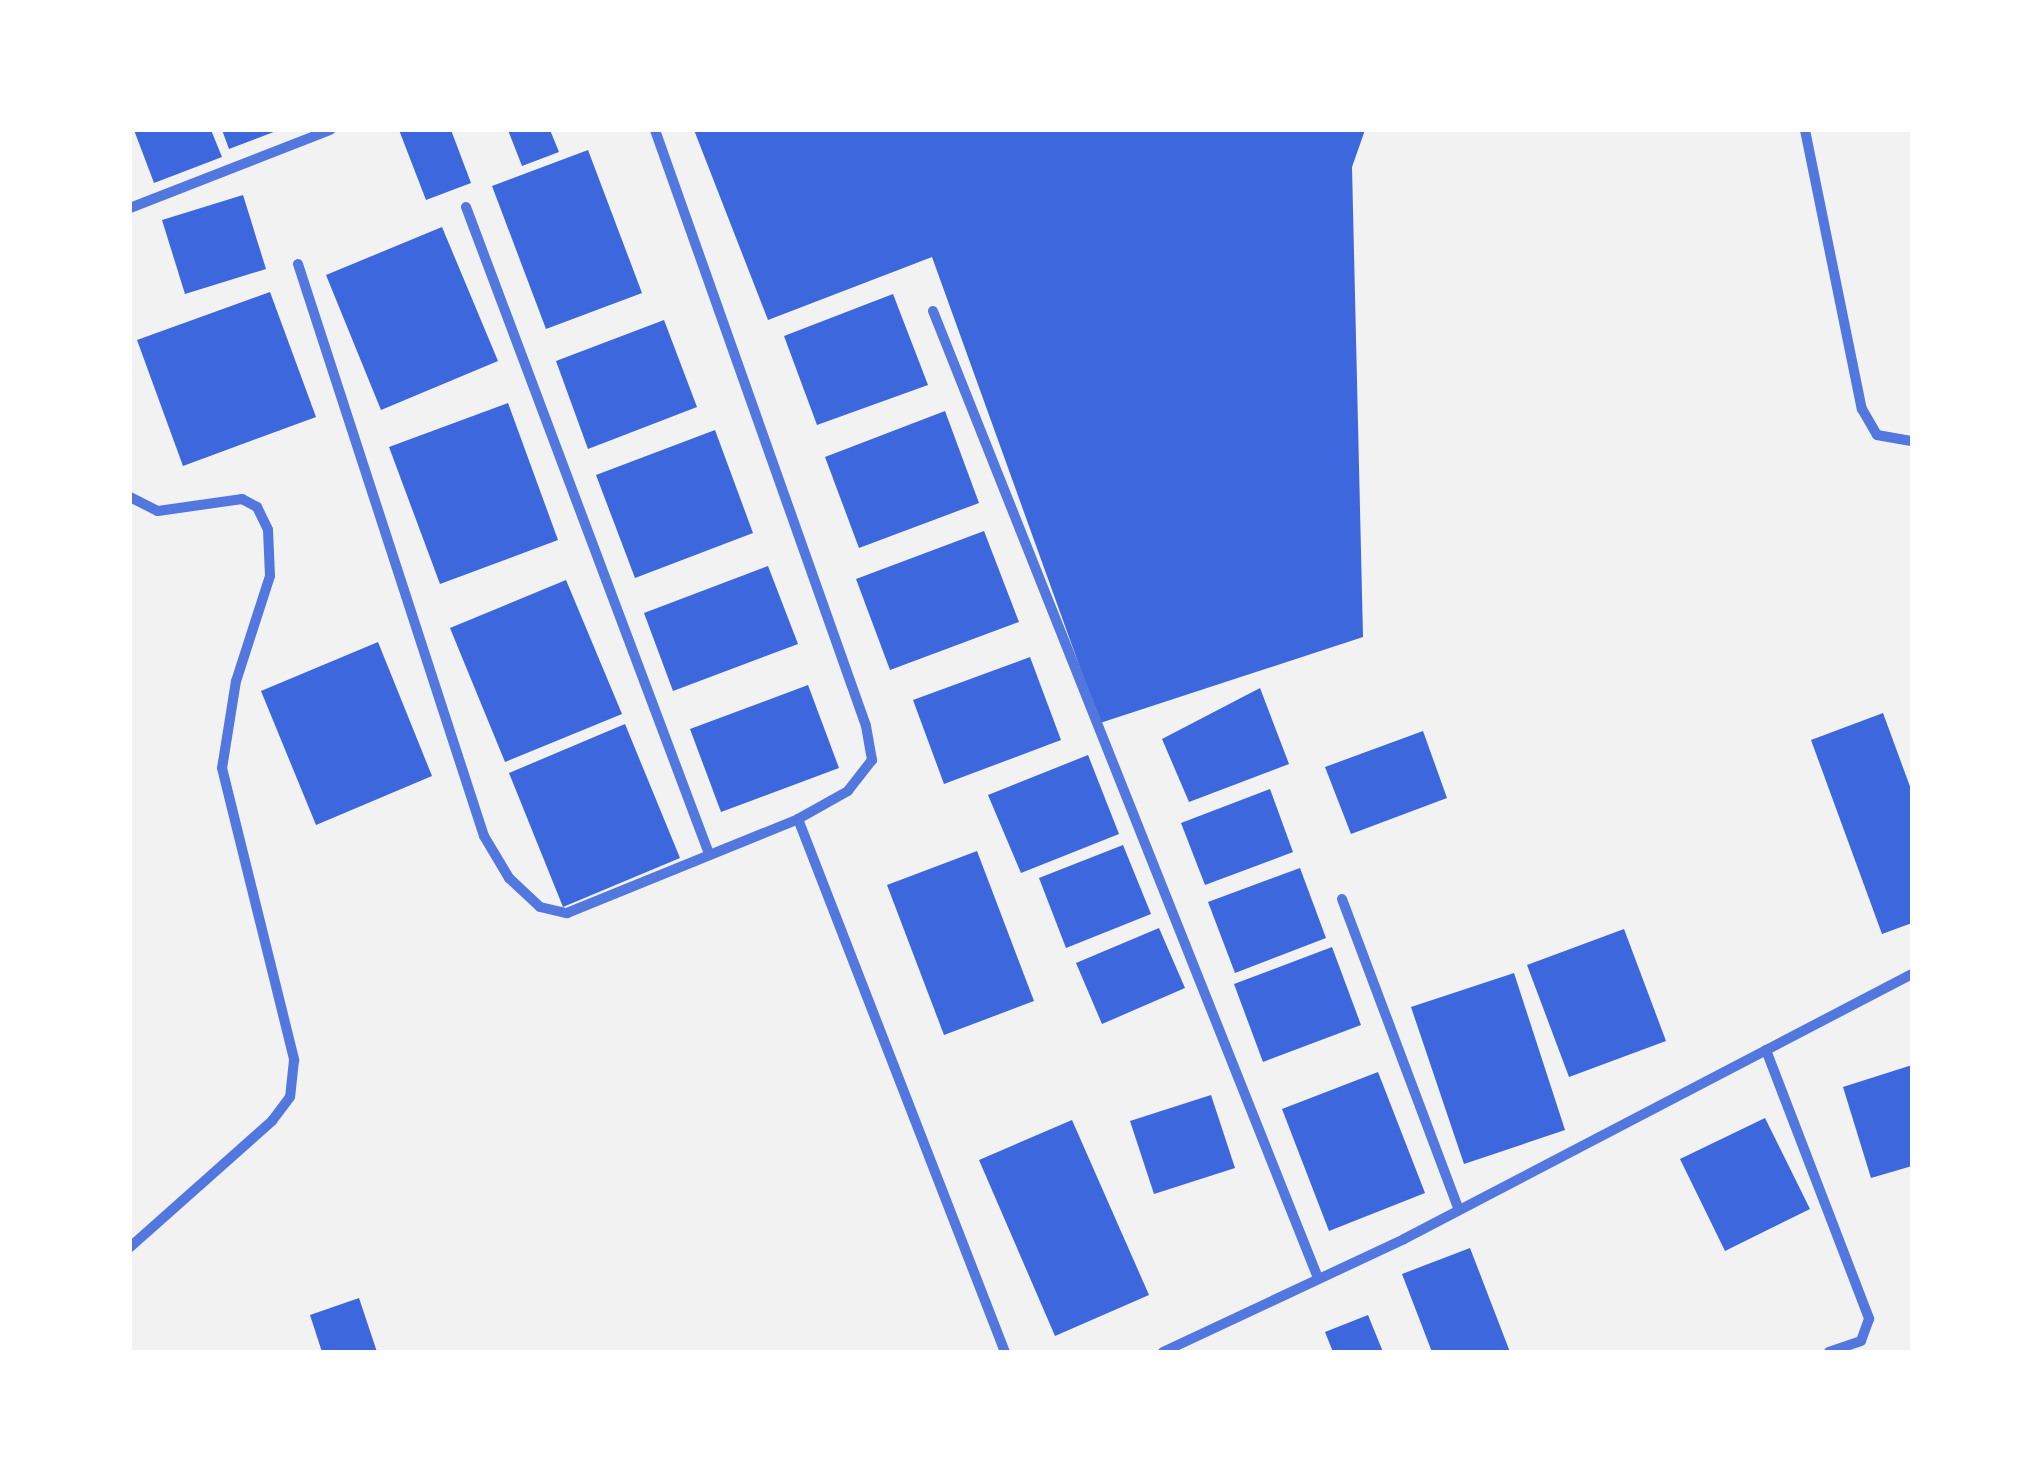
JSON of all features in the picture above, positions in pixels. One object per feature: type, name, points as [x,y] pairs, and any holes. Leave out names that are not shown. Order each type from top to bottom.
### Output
[{"type":"street","points":[[130,208],[330,130]]},
{"type":"street","points":[[298,264],[484,836],[509,878],[540,907],[567,914],[798,819],[848,791],[872,760],[866,726],[656,130]]},
{"type":"street","points":[[1805,130],[1862,409],[1877,435],[1912,441]]},
{"type":"street","points":[[466,207],[709,854]]},
{"type":"street","points":[[933,311],[1318,1278]]},
{"type":"street","points":[[130,497],[158,511],[242,499],[258,507],[268,530],[270,576],[236,681],[222,768],[294,1060],[290,1097],[272,1122],[130,1247]]},
{"type":"street","points":[[798,819],[1005,1352]]},
{"type":"street","points":[[1342,899],[1459,1210]]},
{"type":"street","points":[[1163,1352],[1459,1210],[1912,974]]},
{"type":"street","points":[[1766,1050],[1869,1319],[1861,1341],[1829,1352]]},
{"type":"building","points":[[134,130],[211,130],[222,157],[154,183]]},
{"type":"building","points":[[222,130],[279,130],[229,149]]},
{"type":"building","points":[[399,130],[451,130],[471,183],[426,200]]},
{"type":"building","points":[[508,130],[550,130],[559,152],[522,166]]},
{"type":"building","points":[[694,130],[1365,130],[1352,167],[1363,637],[1100,723],[932,257],[768,320]]},
{"type":"building","points":[[588,150],[642,293],[546,329],[492,186]]},
{"type":"building","points":[[243,195],[266,269],[185,294],[162,220]]},
{"type":"building","points":[[442,227],[498,361],[381,410],[326,275]]},
{"type":"building","points":[[270,292],[316,417],[183,466],[137,340]]},
{"type":"building","points":[[893,294],[928,385],[817,425],[784,336]]},
{"type":"building","points":[[664,320],[697,407],[588,449],[556,361]]},
{"type":"building","points":[[508,403],[558,540],[440,584],[389,447]]},
{"type":"building","points":[[945,411],[979,503],[859,548],[825,457]]},
{"type":"building","points":[[715,430],[753,533],[635,578],[596,475]]},
{"type":"building","points":[[984,531],[1019,622],[890,670],[856,579]]},
{"type":"building","points":[[768,566],[798,644],[673,691],[644,613]]},
{"type":"building","points":[[566,580],[622,714],[505,762],[450,628]]},
{"type":"building","points":[[378,642],[432,776],[316,825],[261,691]]},
{"type":"building","points":[[1030,657],[1061,740],[944,784],[913,700]]},
{"type":"building","points":[[808,685],[839,768],[721,812],[690,729]]},
{"type":"building","points":[[1260,688],[1289,764],[1189,802],[1162,739]]},
{"type":"building","points":[[1883,713],[1912,792],[1912,923],[1882,934],[1811,740]]},
{"type":"building","points":[[625,724],[680,858],[563,907],[509,773]]},
{"type":"building","points":[[1423,731],[1447,798],[1351,834],[1325,767]]},
{"type":"building","points":[[1088,755],[1119,834],[1021,873],[988,795]]},
{"type":"building","points":[[1270,789],[1293,852],[1205,885],[1181,823]]},
{"type":"building","points":[[1123,845],[1151,914],[1066,948],[1039,878]]},
{"type":"building","points":[[977,851],[1034,1001],[944,1035],[887,885]]},
{"type":"building","points":[[1300,868],[1326,938],[1235,973],[1208,902]]},
{"type":"building","points":[[1159,928],[1185,988],[1102,1024],[1076,963]]},
{"type":"building","points":[[1624,929],[1666,1041],[1569,1077],[1527,965]]},
{"type":"building","points":[[1332,947],[1361,1025],[1263,1062],[1234,984]]},
{"type":"building","points":[[1514,973],[1565,1130],[1464,1164],[1411,1007]]},
{"type":"building","points":[[1912,1065],[1912,1166],[1871,1178],[1843,1087]]},
{"type":"building","points":[[1378,1072],[1425,1193],[1329,1231],[1282,1109]]},
{"type":"building","points":[[1211,1095],[1235,1168],[1154,1194],[1130,1121]]},
{"type":"building","points":[[1765,1118],[1810,1209],[1725,1251],[1680,1159]]},
{"type":"building","points":[[1072,1120],[1149,1295],[1055,1336],[979,1160]]},
{"type":"building","points":[[1470,1248],[1510,1352],[1432,1352],[1402,1274]]},
{"type":"building","points":[[359,1298],[377,1352],[322,1352],[310,1315]]},
{"type":"building","points":[[1368,1315],[1383,1352],[1333,1352],[1325,1332]]}]
